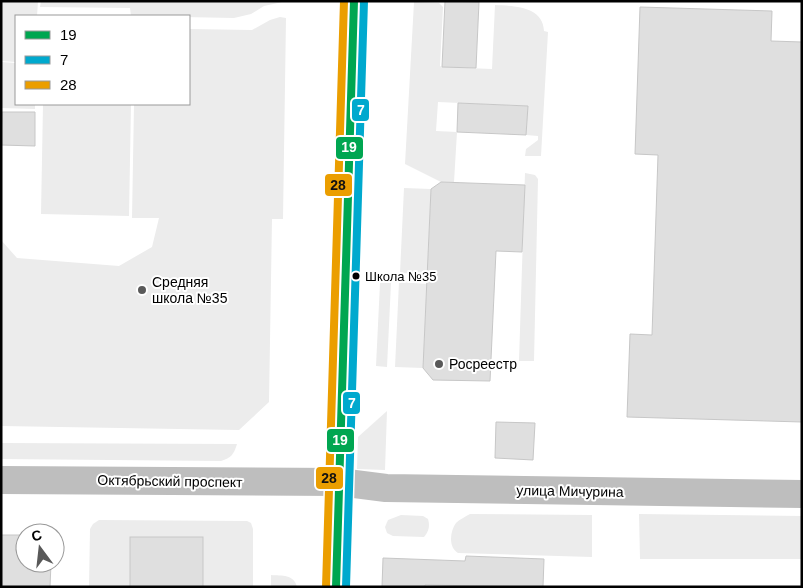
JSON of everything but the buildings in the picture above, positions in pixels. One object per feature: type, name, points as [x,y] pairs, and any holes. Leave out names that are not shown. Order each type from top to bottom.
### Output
[{"type":"main road","points":[[339,482],[354,1]]},
{"type":"street","name":"Октябрьский проспект","points":[[1,480],[339,482]]},
{"type":"street","name":"улица Мичурина","points":[[339,482],[386,488],[802,494]]},
{"type":"street","points":[[336,587],[339,482]]},
{"type":"shaded area","points":[[1,1],[38,1],[37,15],[15,15],[15,62],[1,61]]},
{"type":"shaded area","points":[[41,1],[287,1],[264,6],[251,14],[234,18],[190,17],[190,15],[131,15],[130,8],[40,7]]},
{"type":"shaded area","points":[[414,2],[439,3],[443,7],[440,66],[442,67],[492,69],[495,5],[519,7],[533,12],[539,17],[544,31],[548,32],[541,156],[525,156],[526,149],[538,140],[538,136],[526,135],[528,106],[438,102],[436,131],[457,132],[454,182],[441,182],[405,164]]},
{"type":"shaded area","name":"Средняя школа №35","points":[[280,17],[286,18],[283,219],[272,219],[269,402],[239,430],[1,426],[1,240],[17,258],[119,266],[152,247],[159,218],[132,218],[134,105],[190,105],[190,29],[252,30]]},
{"type":"shaded area","points":[[1,62],[15,63],[15,105],[35,105],[35,109],[1,108]]},
{"type":"shaded area","points":[[43,105],[131,105],[129,216],[41,214]]},
{"type":"shaded area","points":[[525,173],[535,175],[538,179],[534,361],[519,361]]},
{"type":"shaded area","points":[[404,188],[431,189],[427,274],[400,273]]},
{"type":"shaded area","points":[[399,282],[427,284],[423,368],[395,367]]},
{"type":"shaded area","points":[[380,283],[391,283],[387,367],[376,366]]},
{"type":"shaded area","points":[[387,411],[385,470],[357,469],[358,437]]},
{"type":"shaded area","points":[[1,443],[237,444],[232,455],[221,461],[1,459]]},
{"type":"shaded area","points":[[470,514],[592,515],[592,557],[458,553],[451,543],[452,530],[456,523]]},
{"type":"shaded area","points":[[639,514],[802,516],[802,559],[640,559]]},
{"type":"shaded area","points":[[401,515],[423,516],[428,519],[429,528],[424,537],[393,536],[387,533],[385,527],[388,520]]},
{"type":"shaded area","points":[[99,520],[247,521],[251,523],[253,529],[253,587],[89,587],[90,529]]},
{"type":"shaded area","points":[[271,575],[290,578],[297,587],[271,587]]},
{"type":"transit line","name":"28","points":[[326,587],[344,1]]},
{"type":"transit line","name":"19","points":[[336,587],[354,1]]},
{"type":"transit line","name":"7","points":[[346,587],[364,1]]},
{"type":"place","name":"Школа №35","points":[[356,276]]},
{"type":"place","name":"Средняя школа №35","points":[[142,290]]},
{"type":"place","name":"Росреестр","points":[[439,364]]}]
